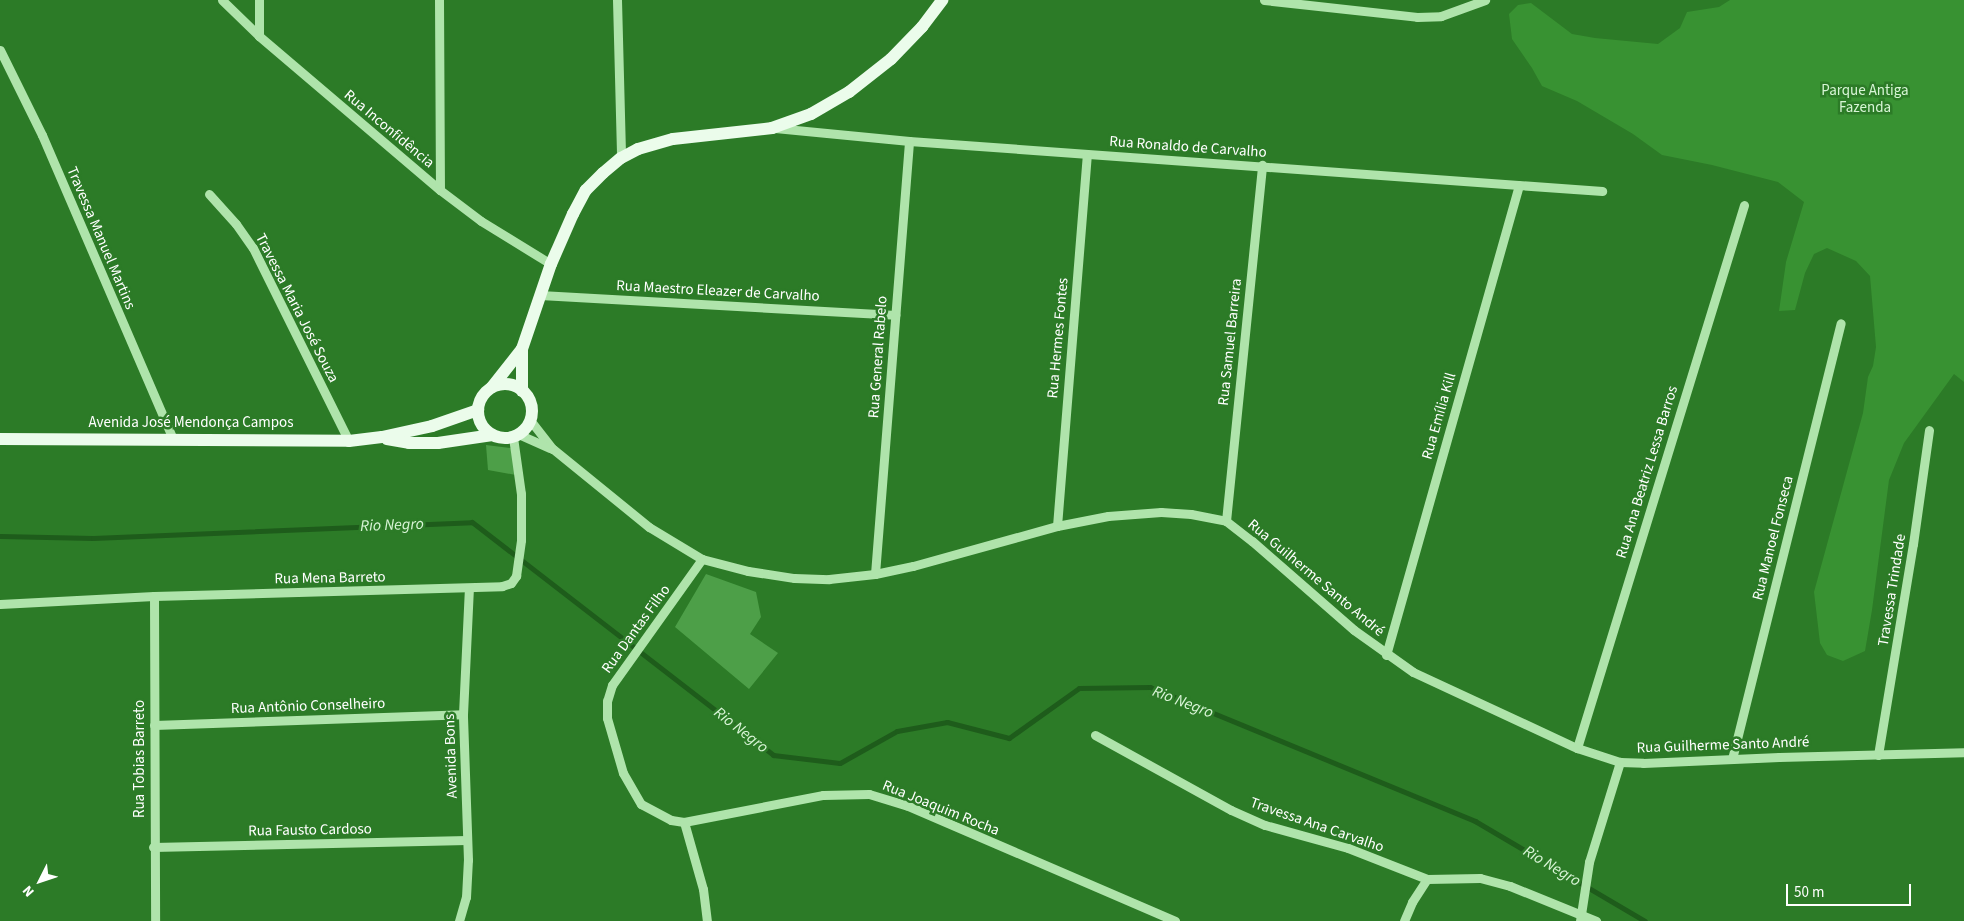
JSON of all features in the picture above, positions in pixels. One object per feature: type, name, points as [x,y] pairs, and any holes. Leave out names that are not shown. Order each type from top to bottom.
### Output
[{"type":"main road","points":[[522,391],[522,349],[551,264],[572,214],[586,190],[621,158],[638,149],[673,139],[772,128],[811,114],[849,92],[891,59],[922,27],[942,0]]},
{"type":"main road","points":[[492,387],[503,384],[513,385],[529,399],[532,410],[530,420],[516,436],[498,438],[492,435],[479,420],[478,410],[482,396],[492,387],[522,349]]},
{"type":"main road","name":"Avenida José Mendonça Campos","points":[[0,439],[349,441],[382,438],[432,426],[478,410]]},
{"type":"main road","name":"Avenida José Mendonça Campos","points":[[382,438],[409,443],[438,443],[492,435]]},
{"type":"street","name":"Rua Inconfidência","points":[[222,0],[258,36],[440,190],[480,221],[551,264]]},
{"type":"street","points":[[258,36],[259,0]]},
{"type":"street","points":[[439,0],[440,190]]},
{"type":"street","points":[[617,0],[621,158]]},
{"type":"street","points":[[1264,0],[1334,4],[1425,17],[1441,16],[1485,0]]},
{"type":"street","name":"Travessa Manuel Martins","points":[[0,50],[42,135],[173,439]]},
{"type":"street","name":"Rua Ronaldo de Carvalho","points":[[772,128],[909,142],[1602,191]]},
{"type":"street","name":"Rua General Rabelo","points":[[875,574],[909,142]]},
{"type":"street","name":"Rua Hermes Fontes","points":[[1057,526],[1087,154]]},
{"type":"street","name":"Rua Samuel Barreira","points":[[1226,522],[1262,166]]},
{"type":"street","name":"Rua Emília Kill","points":[[1386,654],[1519,185]]},
{"type":"street","name":"Travessa Maria José Souza","points":[[209,194],[236,224],[253,248],[349,441]]},
{"type":"street","name":"Rua Ana Beatriz Lessa Barros","points":[[1577,748],[1744,204]]},
{"type":"street","name":"Rua Maestro Eleazer de Carvalho","points":[[540,295],[895,315]]},
{"type":"street","name":"Rua Manoel Fonseca","points":[[1732,759],[1841,324]]},
{"type":"street","name":"Rua Guilherme Santo André","points":[[530,420],[553,449],[649,527],[702,559],[748,571],[794,578],[829,579],[875,574],[913,566],[1057,526],[1108,516],[1161,512],[1191,514],[1226,522],[1252,541],[1354,630],[1413,672],[1577,748],[1620,762],[1643,763],[1964,752]]},
{"type":"street","name":"Travessa Trindade","points":[[1878,755],[1914,544],[1929,430]]},
{"type":"street","name":"Rua Guilherme Santo André","points":[[516,436],[553,449]]},
{"type":"street","name":"Rua Mena Barreto","points":[[0,604],[154,596],[469,589],[502,586],[511,583],[519,568],[522,494],[516,436]]},
{"type":"street","name":"Rua Dantas Filho","points":[[684,822],[670,820],[641,804],[623,773],[607,718],[607,701],[612,685],[627,662],[702,559]]},
{"type":"street","name":"Avenida Bons","points":[[459,921],[466,897],[467,840],[463,714],[469,589]]},
{"type":"street","name":"Rua Tobias Barreto","points":[[154,596],[153,847],[155,921]]},
{"type":"street","name":"Rua Antônio Conselheiro","points":[[154,725],[463,714]]},
{"type":"street","name":"Travessa Ana Carvalho","points":[[1095,735],[1231,810],[1265,825],[1348,848],[1427,879]]},
{"type":"street","points":[[1580,917],[1582,892],[1589,862],[1620,762]]},
{"type":"street","name":"Rua Joaquim Rocha","points":[[684,822],[823,795],[869,794],[906,805],[1175,921]]},
{"type":"street","points":[[684,822],[703,889],[707,921]]},
{"type":"street","name":"Rua Fausto Cardoso","points":[[153,847],[467,840]]},
{"type":"street","points":[[1404,921],[1412,902],[1427,879],[1480,878],[1510,886],[1580,917],[1596,921]]},
{"type":"green space","name":"Parque Antiga Fazenda","points":[[1730,0],[1964,0],[1964,382],[1954,374],[1904,443],[1889,480],[1865,651],[1843,661],[1827,655],[1820,643],[1814,592],[1863,413],[1868,377],[1873,366],[1876,347],[1870,276],[1856,261],[1827,248],[1814,254],[1805,273],[1795,310],[1779,311],[1786,262],[1804,202],[1778,182],[1712,165],[1662,155],[1633,134],[1577,101],[1542,86],[1512,39],[1509,14],[1518,5],[1531,3],[1572,34],[1658,44],[1680,28],[1687,12],[1719,7]]},
{"type":"building","points":[[486,445],[511,448],[516,475],[488,470]]},
{"type":"building","points":[[706,574],[756,592],[761,617],[750,634],[778,653],[749,689],[675,627]]},
{"type":"waterway","name":"Rio Negro","points":[[0,536],[93,538],[472,522],[773,755],[840,763],[897,731],[947,722],[1009,738],[1079,688],[1150,687],[1475,821],[1645,921]]}]
